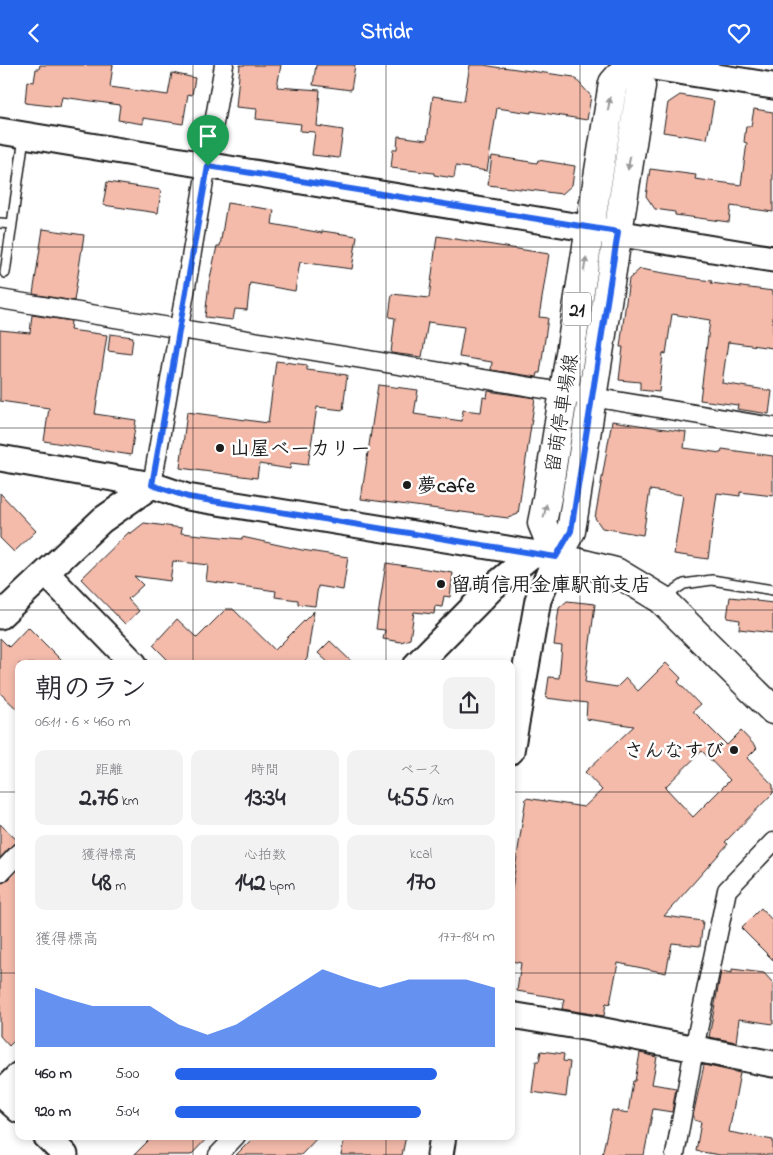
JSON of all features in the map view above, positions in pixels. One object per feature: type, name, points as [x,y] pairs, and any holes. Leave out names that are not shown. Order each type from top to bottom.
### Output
[{"type":"main road","name":"留萌停車場線","points":[[630,65],[641,86],[571,531],[545,555],[542,523],[612,83],[630,65]]},
{"type":"main road","points":[[545,555],[616,572],[661,599],[773,710]]},
{"type":"street","points":[[0,616],[102,520],[152,485],[224,65]]},
{"type":"street","points":[[641,65],[773,86]]},
{"type":"street","points":[[0,131],[590,227],[773,259]]},
{"type":"street","points":[[0,299],[773,427]]},
{"type":"street","points":[[0,458],[152,485],[188,497],[545,555]]},
{"type":"street","points":[[421,660],[493,587],[545,555]]},
{"type":"street","points":[[515,729],[545,555]]},
{"type":"street","points":[[46,573],[130,660]]},
{"type":"street","points":[[675,1155],[694,1049],[727,890],[773,843]]},
{"type":"street","points":[[0,873],[15,857]]},
{"type":"street","points":[[515,1016],[589,1028],[773,1065]]},
{"type":"street","points":[[5,1097],[15,1081]]},
{"type":"street","points":[[50,1140],[65,1155]]},
{"type":"street","points":[[218,1155],[232,1140]]},
{"type":"street","points":[[440,1155],[442,1140]]},
{"type":"lane","points":[[5,273],[24,135]]},
{"type":"lane","points":[[0,223],[12,224]]},
{"type":"lane","points":[[661,599],[684,584],[712,580],[773,590]]},
{"type":"building","points":[[40,65],[113,65],[110,87],[168,95],[172,73],[195,78],[192,95],[188,94],[183,124],[143,118],[143,124],[118,120],[120,105],[62,97],[60,107],[25,103],[27,81],[34,82],[36,69],[39,69]]},
{"type":"building","points":[[240,65],[281,65],[277,87],[320,90],[317,126],[343,130],[339,158],[312,155],[315,132],[300,131],[301,124],[256,119],[257,109],[236,107]]},
{"type":"building","points":[[316,65],[355,65],[351,90],[313,85]]},
{"type":"building","points":[[470,65],[502,67],[574,77],[591,96],[587,120],[531,111],[531,113],[497,108],[487,171],[456,166],[454,178],[434,175],[434,173],[391,168],[393,149],[397,149],[398,136],[427,140],[433,96],[464,101]]},
{"type":"building","points":[[680,95],[714,101],[707,139],[663,132],[668,103]]},
{"type":"building","points":[[754,109],[773,112],[773,212],[731,206],[729,222],[675,215],[675,212],[655,209],[646,196],[650,169],[696,175],[695,179],[741,185],[747,143],[744,142],[746,126],[751,126]]},
{"type":"building","points":[[492,156],[537,163],[538,160],[575,166],[572,185],[562,194],[488,185]]},
{"type":"building","points":[[107,182],[161,190],[158,213],[103,205]]},
{"type":"building","points":[[227,203],[274,210],[272,224],[322,233],[322,231],[357,236],[352,269],[300,262],[295,291],[250,283],[247,310],[235,309],[233,320],[205,317],[209,283],[217,246],[220,246]]},
{"type":"building","points":[[43,229],[84,235],[74,301],[33,294]]},
{"type":"building","points":[[437,236],[549,254],[539,317],[548,318],[540,373],[538,373],[537,377],[491,370],[492,362],[459,357],[464,327],[428,322],[422,357],[391,353],[395,318],[389,317],[392,294],[429,298]]},
{"type":"building","points":[[640,269],[712,281],[711,283],[773,291],[773,348],[728,342],[722,383],[772,391],[769,414],[737,409],[738,405],[700,400],[710,320],[672,314],[666,354],[663,353],[659,392],[640,390],[640,382],[619,380],[623,347],[620,347],[629,279]]},
{"type":"building","points":[[32,315],[71,321],[70,330],[107,335],[95,414],[136,420],[131,455],[44,441],[49,408],[0,401],[0,330],[30,333]]},
{"type":"building","points":[[110,334],[133,337],[131,354],[108,351]]},
{"type":"building","points":[[276,361],[307,365],[307,370],[347,375],[343,410],[317,407],[308,465],[291,463],[290,469],[259,464],[257,478],[180,468],[187,412],[268,423]]},
{"type":"building","points":[[378,385],[418,390],[414,414],[462,421],[463,410],[481,412],[483,397],[487,398],[488,391],[535,398],[518,514],[508,518],[361,499]]},
{"type":"building","points":[[612,421],[686,432],[684,448],[721,453],[722,449],[773,456],[773,496],[740,492],[740,496],[717,493],[708,559],[674,554],[683,495],[650,490],[643,535],[602,528],[595,518]]},
{"type":"building","points":[[0,493],[36,531],[14,552],[0,538]]},
{"type":"building","points":[[144,523],[182,528],[181,533],[242,539],[242,537],[302,550],[348,557],[343,590],[318,586],[315,606],[298,604],[298,600],[275,597],[276,591],[206,581],[208,565],[173,561],[170,581],[134,576],[143,585],[128,599],[139,611],[125,624],[81,579],[129,532],[130,534]]},
{"type":"building","points":[[386,563],[453,573],[450,597],[444,596],[442,607],[435,606],[434,614],[414,612],[410,639],[401,642],[383,639],[385,630],[376,629]]},
{"type":"building","points":[[730,597],[773,603],[773,633],[739,629],[740,620],[727,618]]},
{"type":"building","points":[[567,601],[595,604],[585,682],[617,687],[626,678],[638,691],[666,663],[681,678],[678,682],[700,705],[693,711],[727,745],[741,731],[757,748],[747,758],[773,785],[773,793],[725,842],[728,844],[664,916],[703,921],[700,946],[672,943],[666,973],[618,963],[610,1004],[606,1003],[604,1016],[562,1009],[564,999],[517,991],[521,963],[515,962],[515,869],[526,798],[584,807],[602,790],[585,772],[634,726],[586,719],[587,703],[546,698],[549,677],[559,678],[562,646],[554,645],[559,608]],"holes":[[[702,751],[730,780],[693,817],[665,787]]]},
{"type":"building","points":[[226,609],[233,609],[275,650],[314,611],[306,660],[168,660],[153,645],[177,619],[197,638]]},
{"type":"building","points":[[28,627],[61,660],[15,660],[15,707],[0,693],[0,638],[9,647]]},
{"type":"building","points":[[330,641],[350,660],[326,660],[318,653]]},
{"type":"building","points":[[0,824],[15,838],[15,844],[0,858]]},
{"type":"building","points":[[15,873],[15,1040],[9,1046],[0,1036],[0,883],[7,881]]},
{"type":"building","points":[[761,908],[773,921],[773,960],[741,928]]},
{"type":"building","points":[[732,969],[764,973],[773,983],[773,1024],[739,1019],[736,1042],[709,1037],[721,971],[732,973]]},
{"type":"building","points":[[541,1051],[564,1054],[563,1061],[570,1062],[566,1097],[532,1092],[536,1061],[539,1061]]},
{"type":"building","points":[[640,1053],[657,1057],[652,1084],[676,1088],[672,1112],[653,1109],[644,1155],[602,1155],[612,1110],[628,1113]]},
{"type":"building","points":[[704,1065],[740,1073],[729,1132],[773,1140],[773,1155],[720,1155],[696,1151],[701,1122],[694,1120],[693,1116]]},
{"type":"building","points":[[149,1140],[205,1140],[191,1155],[134,1155]]},
{"type":"building","points":[[251,1140],[315,1140],[301,1155],[236,1155]]},
{"type":"building","points":[[344,1140],[405,1140],[402,1155],[341,1155]]},
{"type":"place","name":"山屋ベーカリー","points":[[220,448]]},
{"type":"place","name":"夢cafe","points":[[407,485]]},
{"type":"place","name":"留萌信用金庫駅前支店","points":[[441,584]]},
{"type":"place","name":"さんなすび","points":[[734,750]]},
{"type":"route","points":[[208,166],[618,232],[571,531],[556,557],[188,497],[152,485],[208,166]]}]
